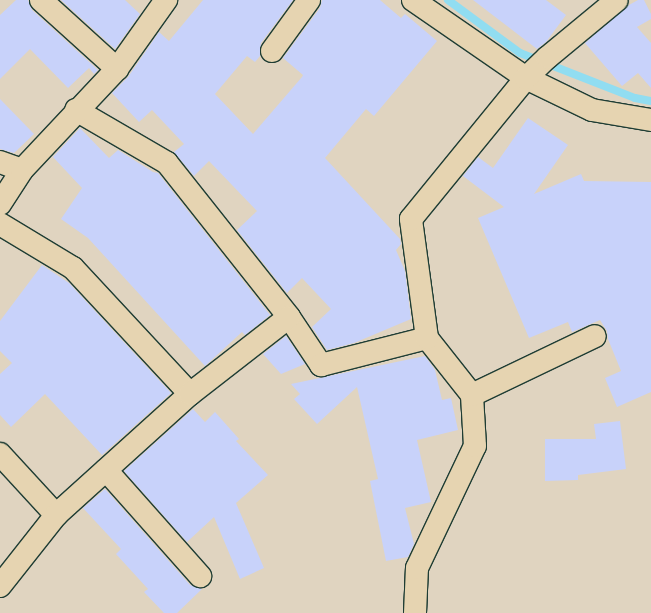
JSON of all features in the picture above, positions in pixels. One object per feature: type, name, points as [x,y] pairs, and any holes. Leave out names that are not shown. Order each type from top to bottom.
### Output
[{"type":"street","points":[[41,0],[117,69]]},
{"type":"street","points":[[0,204],[22,170],[76,110],[117,69],[166,0]]},
{"type":"street","points":[[272,51],[310,0]]},
{"type":"street","points":[[413,0],[536,69],[592,110],[651,120]]},
{"type":"street","points":[[415,613],[418,568],[475,446],[472,395],[427,338],[411,219],[536,69],[617,0]]},
{"type":"street","points":[[76,110],[167,163],[289,317],[321,365],[427,338]]},
{"type":"street","points":[[0,162],[22,170]]},
{"type":"street","points":[[0,224],[73,268],[190,394]]},
{"type":"street","points":[[0,586],[56,515],[190,394],[289,317]]},
{"type":"street","points":[[472,395],[595,336]]},
{"type":"street","points":[[0,454],[56,515]]},
{"type":"street","points":[[106,470],[200,576]]},
{"type":"building","points":[[16,0],[28,0],[32,10],[98,70],[94,74],[89,68],[68,88],[30,49],[0,79],[0,15]]},
{"type":"building","points":[[61,0],[125,0],[140,14],[115,49]]},
{"type":"building","points":[[203,0],[293,0],[261,43],[260,56],[255,62],[247,56],[215,94],[253,134],[302,77],[303,75],[283,58],[320,8],[322,0],[380,0],[401,18],[405,14],[437,41],[374,116],[366,109],[325,158],[400,239],[401,244],[396,250],[405,271],[411,319],[354,343],[327,350],[312,327],[331,309],[302,278],[287,293],[237,230],[257,211],[209,161],[194,176],[174,152],[184,144],[152,110],[139,122],[112,93],[128,77],[159,32],[169,41]]},
{"type":"building","points":[[473,0],[546,0],[566,15],[546,42],[537,49]]},
{"type":"building","points":[[638,0],[644,0],[651,14],[651,19],[637,27],[651,43],[651,88],[638,73],[622,86],[585,43],[629,5]]},
{"type":"building","points":[[0,99],[34,134],[14,153],[0,149]]},
{"type":"building","points":[[528,118],[568,145],[534,194],[581,174],[584,181],[651,182],[651,392],[617,407],[605,378],[621,371],[608,339],[607,331],[600,320],[572,332],[568,322],[529,338],[478,218],[504,207],[463,176],[478,157],[493,168]]},
{"type":"building","points":[[80,128],[109,158],[118,150],[153,172],[158,173],[270,315],[245,335],[242,332],[205,366],[88,238],[61,219],[82,188],[53,157]]},
{"type":"building","points":[[42,265],[69,283],[171,393],[102,455],[45,394],[11,427],[0,415],[0,374],[12,363],[0,351],[0,321]]},
{"type":"building","points":[[286,336],[305,364],[281,374],[263,354]]},
{"type":"building","points":[[425,356],[435,370],[442,400],[451,398],[458,430],[417,440],[431,502],[405,508],[414,544],[408,557],[386,561],[370,481],[378,479],[357,387],[317,424],[294,399],[300,394],[291,384]]},
{"type":"building","points":[[193,409],[205,422],[215,412],[239,439],[236,441],[268,475],[236,503],[264,568],[240,579],[214,517],[187,542],[124,471]]},
{"type":"building","points":[[620,421],[626,469],[578,475],[578,480],[545,481],[545,439],[596,439],[594,424]]},
{"type":"building","points":[[105,489],[190,585],[202,589],[177,613],[164,613],[144,592],[148,589],[116,554],[121,549],[83,508]]},
{"type":"waterway","points":[[448,0],[520,53],[635,98],[651,101]]}]
